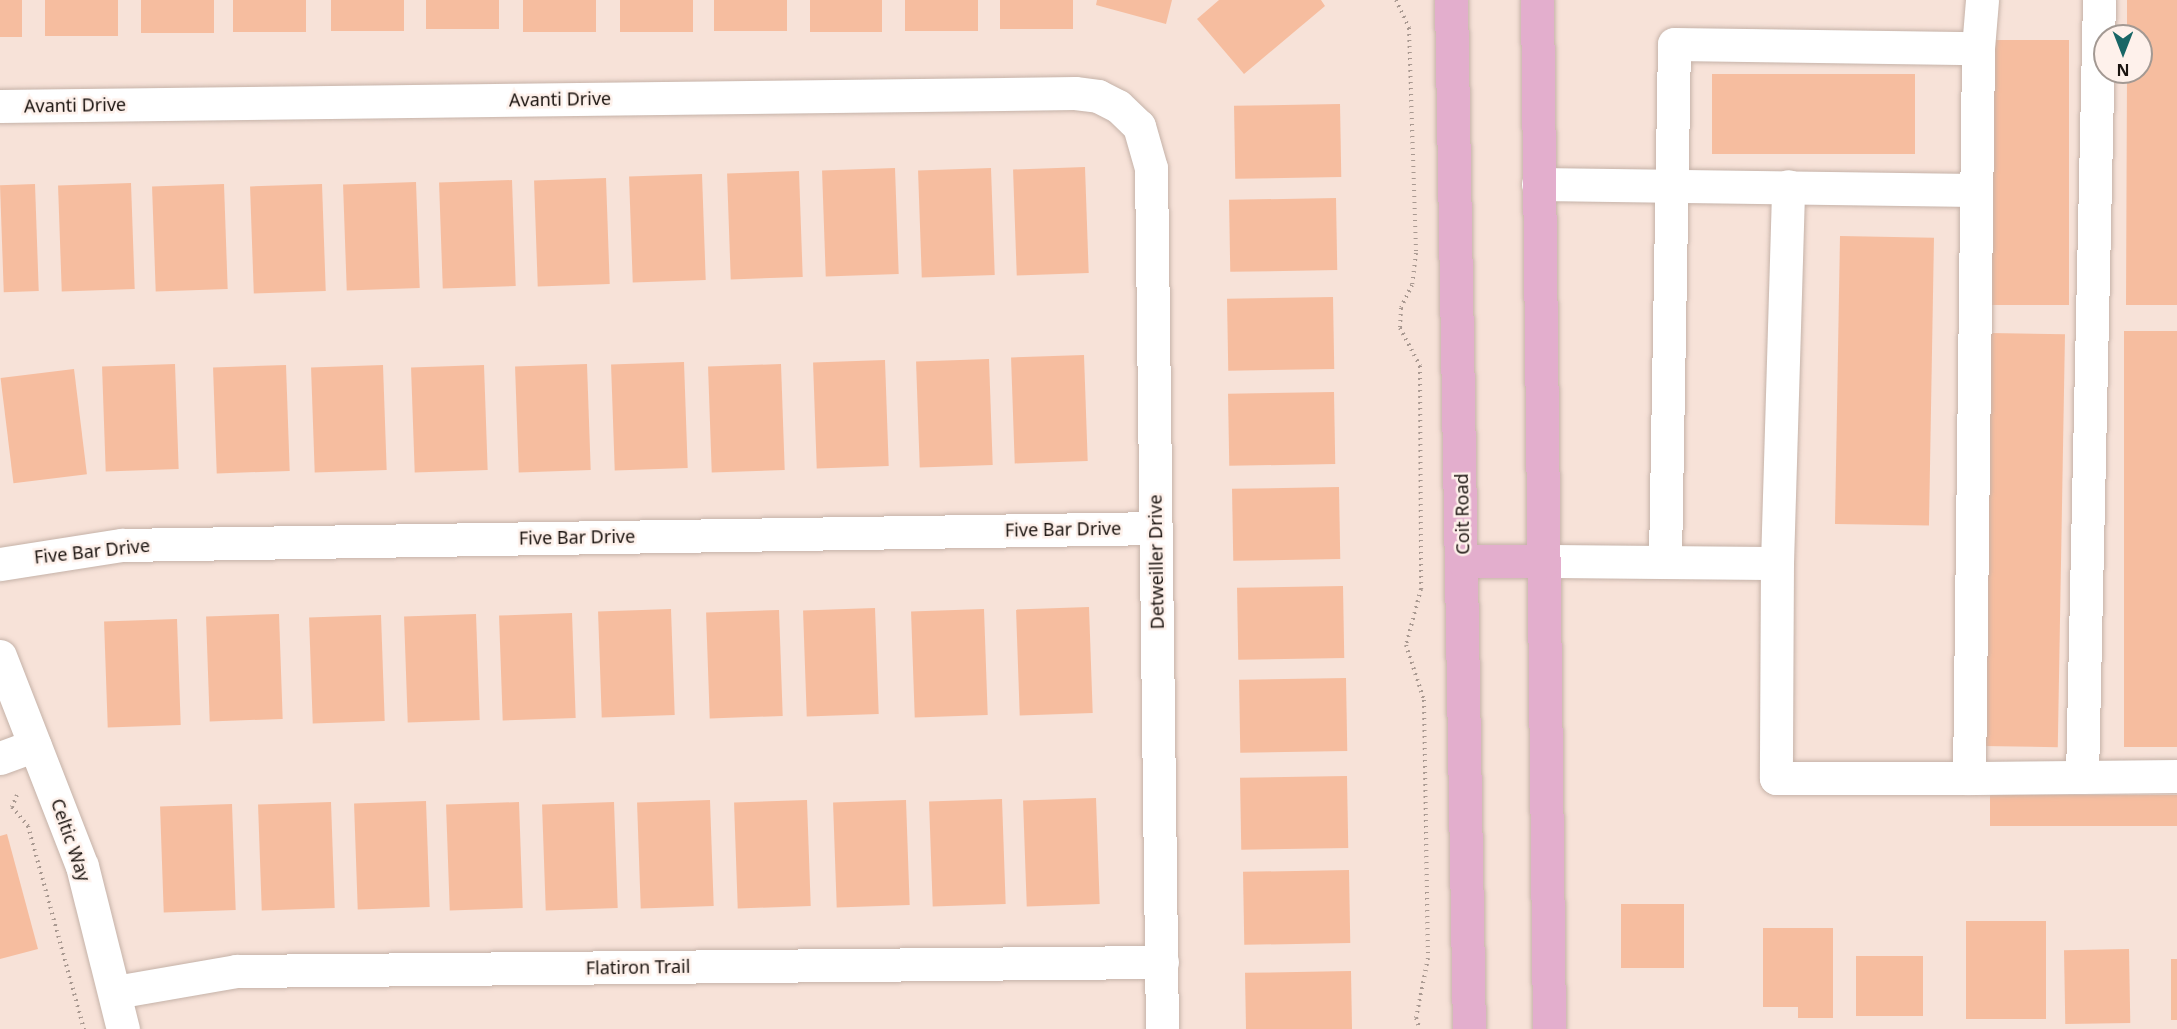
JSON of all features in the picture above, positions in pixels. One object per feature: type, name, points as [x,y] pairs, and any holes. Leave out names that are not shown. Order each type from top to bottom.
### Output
[{"type":"main road","name":"Coit Road","points":[[1451,0],[1463,561],[1469,1029]]},
{"type":"main road","points":[[1537,0],[1549,1029]]},
{"type":"main road","points":[[1463,561],[1543,561]]},
{"type":"street","points":[[1969,778],[1978,48],[1982,0]]},
{"type":"street","points":[[2082,777],[2099,0]]},
{"type":"street","points":[[1665,559],[1674,44],[1978,48]]},
{"type":"street","name":"Avanti Drive","points":[[0,106],[1075,93],[1098,96],[1118,106]]},
{"type":"street","name":"Detweiller Drive","points":[[1118,106],[1139,126],[1151,161],[1162,1029]]},
{"type":"street","points":[[1538,184],[1672,184],[1976,190]]},
{"type":"street","points":[[1788,186],[1777,562],[1776,778],[2177,776]]},
{"type":"street","name":"Five Bar Drive","points":[[0,564],[122,544],[1156,528]]},
{"type":"street","points":[[1543,561],[1665,559],[1777,562]]},
{"type":"street","name":"Celtic Way","points":[[0,656],[14,753],[82,866],[116,992],[123,1029]]},
{"type":"street","name":"Flatiron Trail","points":[[116,992],[236,971],[1162,962]]},
{"type":"path","points":[[1396,0],[1409,28],[1416,253],[1412,285],[1401,308],[1400,328],[1420,366],[1421,589],[1406,645],[1424,700],[1428,958],[1416,1018],[1420,1029]]},
{"type":"path","points":[[14,753],[18,794],[12,807],[28,826],[84,1029]]},
{"type":"building","points":[[0,0],[22,0],[22,37],[0,37]]},
{"type":"building","points":[[45,0],[118,0],[118,36],[45,36]]},
{"type":"building","points":[[141,0],[214,0],[214,33],[141,33]]},
{"type":"building","points":[[233,0],[306,0],[306,32],[233,32]]},
{"type":"building","points":[[331,0],[404,0],[404,31],[331,31]]},
{"type":"building","points":[[426,0],[499,0],[499,29],[426,29]]},
{"type":"building","points":[[523,0],[596,0],[596,32],[523,32]]},
{"type":"building","points":[[620,0],[693,0],[693,32],[620,32]]},
{"type":"building","points":[[714,0],[787,0],[787,31],[714,31]]},
{"type":"building","points":[[810,0],[882,0],[882,32],[810,32]]},
{"type":"building","points":[[905,0],[978,0],[978,31],[905,31]]},
{"type":"building","points":[[1000,0],[1073,0],[1073,29],[1000,29]]},
{"type":"building","points":[[1097,0],[1172,0],[1166,24],[1096,5]]},
{"type":"building","points":[[1219,0],[1321,0],[1325,6],[1244,74],[1197,19]]},
{"type":"building","points":[[2127,0],[2177,0],[2177,305],[2126,305],[2127,84],[2153,84],[2153,24],[2127,24]]},
{"type":"building","points":[[1991,40],[2069,40],[2069,305],[1991,305]]},
{"type":"building","points":[[1712,74],[1915,74],[1915,154],[1712,154]]},
{"type":"building","points":[[1340,104],[1341,177],[1235,179],[1234,106]]},
{"type":"building","points":[[1085,167],[1089,273],[1017,275],[1013,170]]},
{"type":"building","points":[[895,168],[899,274],[826,276],[822,171]]},
{"type":"building","points":[[991,168],[995,275],[922,277],[918,171]]},
{"type":"building","points":[[799,171],[803,277],[731,279],[727,174]]},
{"type":"building","points":[[702,174],[706,280],[633,282],[629,177]]},
{"type":"building","points":[[606,178],[610,284],[538,286],[534,181]]},
{"type":"building","points":[[512,180],[516,286],[443,288],[439,183]]},
{"type":"building","points":[[416,182],[420,288],[347,290],[343,185]]},
{"type":"building","points":[[131,183],[135,289],[62,291],[58,186]]},
{"type":"building","points":[[35,184],[39,291],[4,292],[0,185]]},
{"type":"building","points":[[224,184],[228,289],[156,291],[152,187]]},
{"type":"building","points":[[322,184],[326,291],[254,293],[250,187]]},
{"type":"building","points":[[1336,198],[1337,270],[1230,272],[1229,200]]},
{"type":"building","points":[[1840,236],[1934,238],[1929,526],[1835,524]]},
{"type":"building","points":[[1333,297],[1334,369],[1228,371],[1227,299]]},
{"type":"building","points":[[2124,331],[2177,331],[2177,747],[2124,747]]},
{"type":"building","points":[[1990,333],[2065,334],[2058,747],[1983,746]]},
{"type":"building","points":[[1084,355],[1088,461],[1015,463],[1011,358]]},
{"type":"building","points":[[989,359],[993,465],[920,467],[916,362]]},
{"type":"building","points":[[885,360],[889,466],[817,468],[813,363]]},
{"type":"building","points":[[684,362],[688,468],[615,470],[611,365]]},
{"type":"building","points":[[175,364],[179,469],[106,471],[102,367]]},
{"type":"building","points":[[587,364],[591,470],[519,472],[515,367]]},
{"type":"building","points":[[781,364],[785,470],[712,472],[708,367]]},
{"type":"building","points":[[286,365],[290,471],[217,473],[213,368]]},
{"type":"building","points":[[383,365],[387,470],[315,472],[311,368]]},
{"type":"building","points":[[484,365],[488,470],[415,472],[411,368]]},
{"type":"building","points":[[74,369],[87,474],[13,483],[1,378]]},
{"type":"building","points":[[1334,392],[1335,464],[1229,466],[1228,394]]},
{"type":"building","points":[[1339,487],[1340,559],[1233,561],[1232,489]]},
{"type":"building","points":[[1343,586],[1344,658],[1238,660],[1237,588]]},
{"type":"building","points":[[1089,607],[1093,713],[1020,715],[1016,610]]},
{"type":"building","points":[[875,608],[879,714],[807,716],[803,611]]},
{"type":"building","points":[[671,609],[675,715],[602,717],[598,612]]},
{"type":"building","points":[[984,609],[988,715],[915,717],[911,612]]},
{"type":"building","points":[[779,610],[783,716],[710,718],[706,613]]},
{"type":"building","points":[[572,613],[576,718],[503,720],[499,616]]},
{"type":"building","points":[[279,614],[283,719],[210,721],[206,617]]},
{"type":"building","points":[[476,614],[480,720],[408,722],[404,617]]},
{"type":"building","points":[[381,615],[385,721],[313,723],[309,618]]},
{"type":"building","points":[[177,619],[181,725],[108,727],[104,622]]},
{"type":"building","points":[[1346,678],[1347,751],[1240,753],[1239,680]]},
{"type":"building","points":[[1347,776],[1348,848],[1241,850],[1240,778]]},
{"type":"building","points":[[1990,795],[2177,795],[2177,826],[1990,826]]},
{"type":"building","points":[[1096,798],[1100,904],[1027,906],[1023,801]]},
{"type":"building","points":[[1002,799],[1006,904],[933,906],[929,802]]},
{"type":"building","points":[[710,800],[714,906],[641,908],[637,803]]},
{"type":"building","points":[[807,800],[811,906],[738,908],[734,803]]},
{"type":"building","points":[[906,800],[910,905],[837,907],[833,803]]},
{"type":"building","points":[[426,801],[430,907],[358,909],[354,804]]},
{"type":"building","points":[[331,802],[335,908],[262,910],[258,805]]},
{"type":"building","points":[[519,802],[523,908],[450,910],[446,805]]},
{"type":"building","points":[[614,802],[618,908],[546,910],[542,805]]},
{"type":"building","points":[[232,804],[236,910],[164,912],[160,807]]},
{"type":"building","points":[[7,834],[38,949],[0,959],[0,836]]},
{"type":"building","points":[[1349,870],[1350,943],[1244,945],[1243,872]]},
{"type":"building","points":[[1621,904],[1684,904],[1684,968],[1621,968]]},
{"type":"building","points":[[1966,921],[2046,921],[2046,1019],[1966,1019]]},
{"type":"building","points":[[1763,928],[1833,928],[1833,1018],[1798,1018],[1798,1007],[1763,1007]]},
{"type":"building","points":[[2129,949],[2130,1023],[2065,1024],[2064,950]]},
{"type":"building","points":[[1856,956],[1923,956],[1923,1016],[1856,1016]]},
{"type":"building","points":[[2171,959],[2177,959],[2177,1020],[2171,1020]]},
{"type":"building","points":[[1351,971],[1352,1029],[1246,1029],[1245,973]]}]
